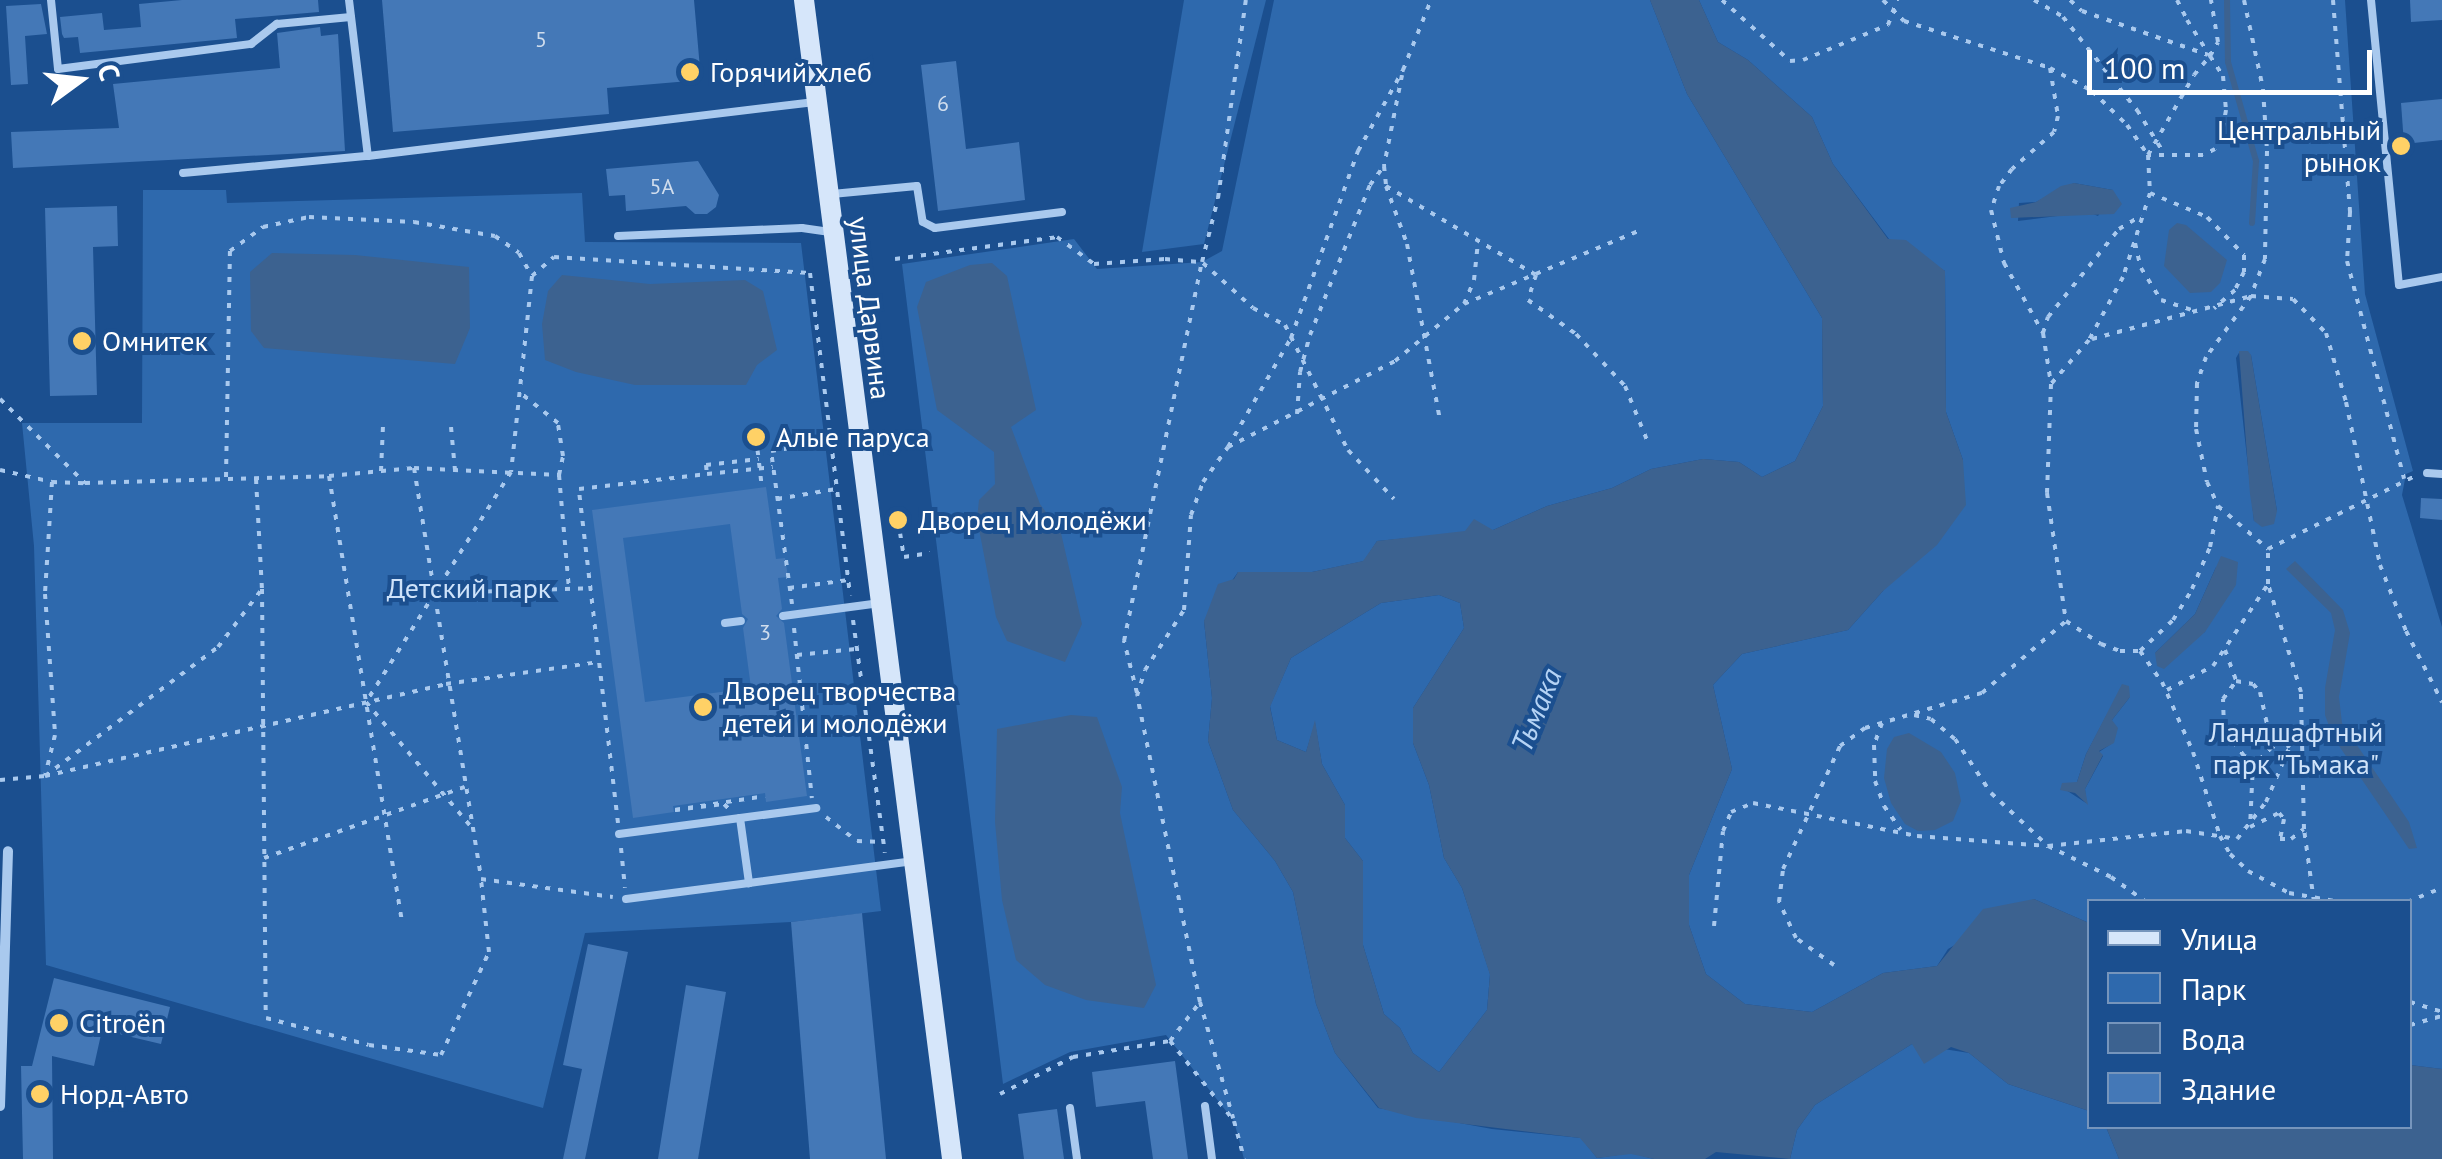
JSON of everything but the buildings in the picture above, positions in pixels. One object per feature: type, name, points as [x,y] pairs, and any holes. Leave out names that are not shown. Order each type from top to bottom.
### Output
[{"type":"main road","name":"улица Дарвина","points":[[804,0],[952,1159]]},
{"type":"street","points":[[0,1106],[8,851]]},
{"type":"lane","points":[[51,0],[58,68],[252,44],[276,24],[351,17]]},
{"type":"lane","points":[[349,0],[368,156]]},
{"type":"lane","points":[[2371,0],[2399,285],[2442,277]]},
{"type":"lane","points":[[183,173],[368,156],[817,102]]},
{"type":"lane","points":[[828,195],[917,186],[923,222],[935,228],[1062,212]]},
{"type":"lane","points":[[618,236],[802,228],[832,232]]},
{"type":"lane","points":[[2427,473],[2442,474]]},
{"type":"lane","points":[[783,616],[880,603]]},
{"type":"lane","points":[[725,623],[741,621]]},
{"type":"lane","points":[[619,834],[816,808]]},
{"type":"lane","points":[[740,818],[748,883]]},
{"type":"lane","points":[[626,899],[914,861]]},
{"type":"lane","points":[[1205,1106],[1212,1159]]},
{"type":"lane","points":[[1070,1108],[1076,1159]]},
{"type":"path","points":[[1234,1121],[1200,1002],[1124,641],[1218,198],[1246,0]]},
{"type":"path","points":[[1138,696],[1145,670],[1184,610],[1191,515],[1203,482],[1228,447],[1291,338],[1358,151],[1403,70],[1431,0]]},
{"type":"path","points":[[1722,0],[1790,61],[1802,60],[1888,25],[1897,0]]},
{"type":"path","points":[[1883,0],[1893,13],[1917,26],[2050,68],[2092,91],[2127,126],[2148,155],[2150,193],[2108,312],[2090,340],[2051,384]]},
{"type":"path","points":[[2034,0],[2063,17],[2163,152]]},
{"type":"path","points":[[2070,0],[2096,17],[2210,56]]},
{"type":"path","points":[[2148,155],[2204,155],[2215,149],[2221,137],[2226,110],[2223,76],[2177,0]]},
{"type":"path","points":[[2148,155],[2218,42],[2219,25],[2211,0]]},
{"type":"path","points":[[2244,0],[2263,89],[2268,151],[2265,258],[2250,296],[2206,357],[2197,383],[2196,429],[2207,482],[2218,506],[2268,548],[2268,584],[2301,692],[2304,830],[2313,899]]},
{"type":"path","points":[[2333,0],[2350,212],[2347,261],[2404,479]]},
{"type":"path","points":[[2050,68],[2058,116],[2054,132],[2012,168],[1999,186],[1991,210],[2004,263],[2042,333],[2051,384],[2047,493],[2066,621],[2102,644],[2120,651],[2140,650],[2173,620],[2192,589],[2210,547],[2218,506]]},
{"type":"path","points":[[1403,70],[1384,166],[1386,186],[1407,244],[1440,420]]},
{"type":"path","points":[[1297,415],[1302,363],[1370,185],[1384,166]]},
{"type":"path","points":[[1386,186],[1536,275]]},
{"type":"path","points":[[2150,193],[2206,218],[2244,255],[2244,272],[2236,290],[2214,308]]},
{"type":"path","points":[[2042,333],[2048,316],[2120,229],[2144,215]]},
{"type":"path","points":[[226,476],[230,252],[263,227],[309,217],[414,222],[496,236],[519,253],[532,276],[511,472],[366,702]]},
{"type":"path","points":[[1228,447],[1297,415],[1395,361],[1464,304],[1641,230]]},
{"type":"path","points":[[895,259],[1057,237],[1094,264],[1165,259],[1202,262],[1254,308],[1285,324],[1348,450],[1394,499]]},
{"type":"path","points":[[1464,304],[1474,280],[1478,242]]},
{"type":"path","points":[[2135,242],[2141,268],[2161,300],[2200,312]]},
{"type":"path","points":[[532,276],[554,257],[810,273],[886,865]]},
{"type":"path","points":[[1536,275],[1528,300],[1576,334],[1626,386],[1650,445]]},
{"type":"path","points":[[2090,340],[2136,324],[2200,312],[2250,296],[2293,299],[2326,333],[2346,402],[2363,499],[2380,566],[2406,631],[2442,702]]},
{"type":"path","points":[[518,391],[558,424],[563,456],[558,475],[570,589]]},
{"type":"path","points":[[0,399],[85,483]]},
{"type":"path","points":[[381,472],[382,426]]},
{"type":"path","points":[[451,427],[455,470]]},
{"type":"path","points":[[756,437],[762,488]]},
{"type":"path","points":[[707,474],[706,466],[759,459]]},
{"type":"path","points":[[480,879],[626,899],[579,489],[773,467]]},
{"type":"path","points":[[0,470],[52,482],[85,483],[329,476],[414,468],[558,475]]},
{"type":"path","points":[[256,479],[262,589],[266,1018],[368,1045],[442,1055],[489,952],[414,468]]},
{"type":"path","points":[[2268,548],[2404,479],[2427,473]]},
{"type":"path","points":[[329,476],[401,918]]},
{"type":"path","points":[[45,776],[55,735],[44,594],[52,482]]},
{"type":"path","points":[[777,499],[836,490]]},
{"type":"path","points":[[898,520],[904,557],[930,552]]},
{"type":"path","points":[[788,588],[848,580]]},
{"type":"path","points":[[2166,691],[2214,666],[2268,584]]},
{"type":"path","points":[[433,593],[590,588]]},
{"type":"path","points":[[45,776],[218,647],[262,589]]},
{"type":"path","points":[[1834,965],[1820,959],[1796,938],[1778,902],[1783,869],[1812,813],[1819,784],[1840,746],[1865,728],[1982,692],[2066,621]]},
{"type":"path","points":[[797,655],[856,648]]},
{"type":"path","points":[[2140,650],[2166,691],[2193,752],[2220,836],[2248,871],[2289,894],[2309,899]]},
{"type":"path","points":[[2225,650],[2236,681]]},
{"type":"path","points":[[0,780],[45,776],[446,684],[599,662]]},
{"type":"path","points":[[2236,681],[2253,684],[2260,692],[2272,747]]},
{"type":"path","points":[[2236,681],[2223,699],[2224,728],[2253,762],[2250,826]]},
{"type":"path","points":[[366,702],[472,828]]},
{"type":"path","points":[[1912,714],[1930,719],[1955,739],[1991,793],[2048,846],[2111,877],[2142,899]]},
{"type":"path","points":[[1882,723],[1874,745],[1874,781],[1884,806],[1901,831],[1913,835]]},
{"type":"path","points":[[2250,826],[2290,748],[2287,743],[2272,747],[2253,762]]},
{"type":"path","points":[[264,858],[384,812],[465,787]]},
{"type":"path","points":[[724,804],[675,810],[765,796]]},
{"type":"path","points":[[1714,926],[1723,831],[1731,812],[1752,803],[1913,835],[2048,846],[2186,830],[2237,839],[2272,813],[2284,819],[2280,838],[2285,841],[2304,830]]},
{"type":"path","points":[[816,808],[857,840],[883,842]]},
{"type":"path","points":[[2412,900],[2442,888]]},
{"type":"path","points":[[1000,1094],[1073,1057],[1170,1042],[1200,1002]]},
{"type":"path","points":[[2412,1003],[2442,1014]]},
{"type":"path","points":[[2412,1024],[2442,1014]]},
{"type":"green space","points":[[1184,0],[1266,0],[1204,244],[1142,252]]},
{"type":"green space","points":[[1274,0],[1650,0],[1687,94],[1822,318],[1823,406],[1795,461],[1762,477],[1739,462],[1703,459],[1651,469],[1612,488],[1547,506],[1493,530],[1377,541],[1364,561],[1312,572],[1238,572],[1204,621],[1212,698],[1208,741],[1233,810],[1275,861],[1293,892],[1316,1004],[1335,1053],[1378,1108],[1492,1129],[1581,1138],[1597,1158],[1631,1153],[1654,1159],[1244,1159],[1234,1121],[1166,1035],[1070,1052],[1003,1084],[902,264],[1074,239],[1097,269],[1202,262],[1222,251]]},
{"type":"green space","name":"Ландшафтный парк \"Тьмака\"","points":[[1699,0],[2345,0],[2365,294],[2413,471],[2406,474],[2402,495],[2442,627],[2442,1069],[2412,1065],[2412,899],[2087,899],[2087,922],[2034,899],[1948,949],[1937,966],[1883,973],[1812,1012],[1745,1004],[1706,974],[1689,925],[1689,875],[1732,769],[1713,685],[1742,654],[1848,630],[1883,591],[1963,460],[1946,412],[1945,271],[1889,239],[1833,164],[1812,117],[1748,60],[1718,42]],"holes":[[[2074,183],[2113,190],[2098,216],[2088,212],[2018,221],[2019,203],[2036,202]],[[2240,351],[2251,355],[2277,511],[2254,521],[2236,358]],[[2216,567],[2205,632],[2155,653],[2195,614]],[[2130,697],[2112,720],[2114,742],[2099,752],[2103,756],[2085,789],[2086,803],[2066,790],[2077,782],[2086,754],[2110,709]]]},
{"type":"green space","name":"Детский парк","points":[[143,190],[226,190],[227,203],[582,193],[585,242],[801,243],[881,911],[791,922],[585,933],[543,1108],[46,965],[34,546],[22,423],[142,423]]},
{"type":"green space","points":[[1439,595],[1460,603],[1464,628],[1413,708],[1413,743],[1429,785],[1444,858],[1462,888],[1490,974],[1487,1010],[1439,1072],[1413,1053],[1400,1028],[1384,1014],[1363,945],[1363,861],[1345,838],[1345,805],[1322,764],[1315,723],[1306,752],[1277,740],[1270,706],[1291,658],[1381,603]]},
{"type":"green space","points":[[1912,1044],[1969,1053],[2008,1084],[2087,1110],[2087,1129],[2107,1129],[2119,1159],[1790,1159],[1797,1130],[1815,1105]]},
{"type":"water","name":"Тьмака","points":[[1650,0],[1699,0],[1718,42],[1748,60],[1812,117],[1833,164],[1888,239],[1906,240],[1945,271],[1946,412],[1963,460],[1966,505],[1937,545],[1883,591],[1848,630],[1742,654],[1713,685],[1732,769],[1689,875],[1689,925],[1706,974],[1745,1004],[1812,1012],[1883,973],[1937,966],[1983,909],[2034,899],[2087,922],[2087,1110],[2008,1084],[1969,1053],[1951,1047],[1924,1064],[1912,1044],[1815,1105],[1797,1130],[1790,1159],[1716,1152],[1705,1159],[1654,1159],[1631,1154],[1597,1158],[1580,1138],[1416,1118],[1379,1108],[1335,1053],[1316,1004],[1293,892],[1275,861],[1233,810],[1208,741],[1212,698],[1204,621],[1218,584],[1234,579],[1238,572],[1312,572],[1363,561],[1377,541],[1465,531],[1474,519],[1493,530],[1547,506],[1612,488],[1651,469],[1703,459],[1739,462],[1762,477],[1795,461],[1823,406],[1822,318],[1687,94]],"holes":[[[1439,595],[1460,603],[1464,628],[1413,708],[1413,743],[1429,785],[1444,858],[1462,888],[1490,975],[1487,1010],[1439,1072],[1413,1053],[1400,1028],[1384,1014],[1363,945],[1363,861],[1345,838],[1345,805],[1322,764],[1315,720],[1306,752],[1277,740],[1270,707],[1291,658],[1381,603]]]},
{"type":"water","points":[[2074,183],[2113,190],[2122,204],[2114,214],[2011,218],[2010,208],[2036,202],[2061,186]]},
{"type":"water","points":[[2177,223],[2186,225],[2227,260],[2220,283],[2211,292],[2190,293],[2164,266],[2169,230]]},
{"type":"water","points":[[272,253],[355,255],[469,267],[470,328],[455,364],[264,348],[251,331],[250,272]]},
{"type":"water","points":[[992,263],[1007,276],[1036,410],[1011,427],[1040,504],[1061,533],[1082,624],[1065,662],[1007,641],[996,617],[977,519],[979,500],[995,484],[994,452],[937,410],[917,307],[926,282],[970,265]]},
{"type":"water","points":[[562,275],[650,284],[745,280],[763,291],[777,350],[757,365],[746,385],[635,385],[576,372],[545,360],[542,324],[548,291]]},
{"type":"water","points":[[2239,351],[2251,355],[2277,511],[2274,524],[2262,527],[2254,521],[2250,494]]},
{"type":"water","points":[[2221,556],[2238,562],[2236,585],[2205,632],[2164,669],[2157,666],[2155,653],[2195,614]]},
{"type":"water","points":[[2295,561],[2343,610],[2350,633],[2339,697],[2342,723],[2409,822],[2417,848],[2409,849],[2333,737],[2325,715],[2325,688],[2335,630],[2331,613],[2286,569]]},
{"type":"water","points":[[2122,684],[2129,686],[2130,697],[2112,720],[2118,728],[2114,743],[2099,751],[2103,755],[2085,789],[2088,805],[2075,793],[2060,790],[2062,783],[2077,782],[2086,754]]},
{"type":"water","points":[[1071,715],[1097,717],[1122,787],[1120,813],[1156,985],[1144,1008],[1086,1000],[1045,985],[1016,960],[1002,900],[995,822],[997,729]]},
{"type":"water","points":[[1909,733],[1941,752],[1955,773],[1961,801],[1953,821],[1935,830],[1918,831],[1905,824],[1891,803],[1884,778],[1887,749],[1894,737]]},
{"type":"water","points":[[2412,1065],[2442,1069],[2442,1159],[2119,1159],[2107,1129],[2412,1129]]},
{"type":"waterway","points":[[2227,0],[2228,62],[2256,161],[2252,223]]},
{"type":"place","name":"Горячий хлеб","points":[[690,72]]},
{"type":"place","name":"Центральный рынок","points":[[2401,146]]},
{"type":"place","name":"Омнитек","points":[[82,341]]},
{"type":"place","name":"Алые паруса","points":[[756,437]]},
{"type":"place","name":"Дворец Молодёжи","points":[[898,520]]},
{"type":"place","name":"Дворец творчества детей и молодёжи","points":[[703,707]]},
{"type":"place","name":"Citroën","points":[[59,1023]]},
{"type":"place","name":"Норд-Авто","points":[[40,1094]]}]
